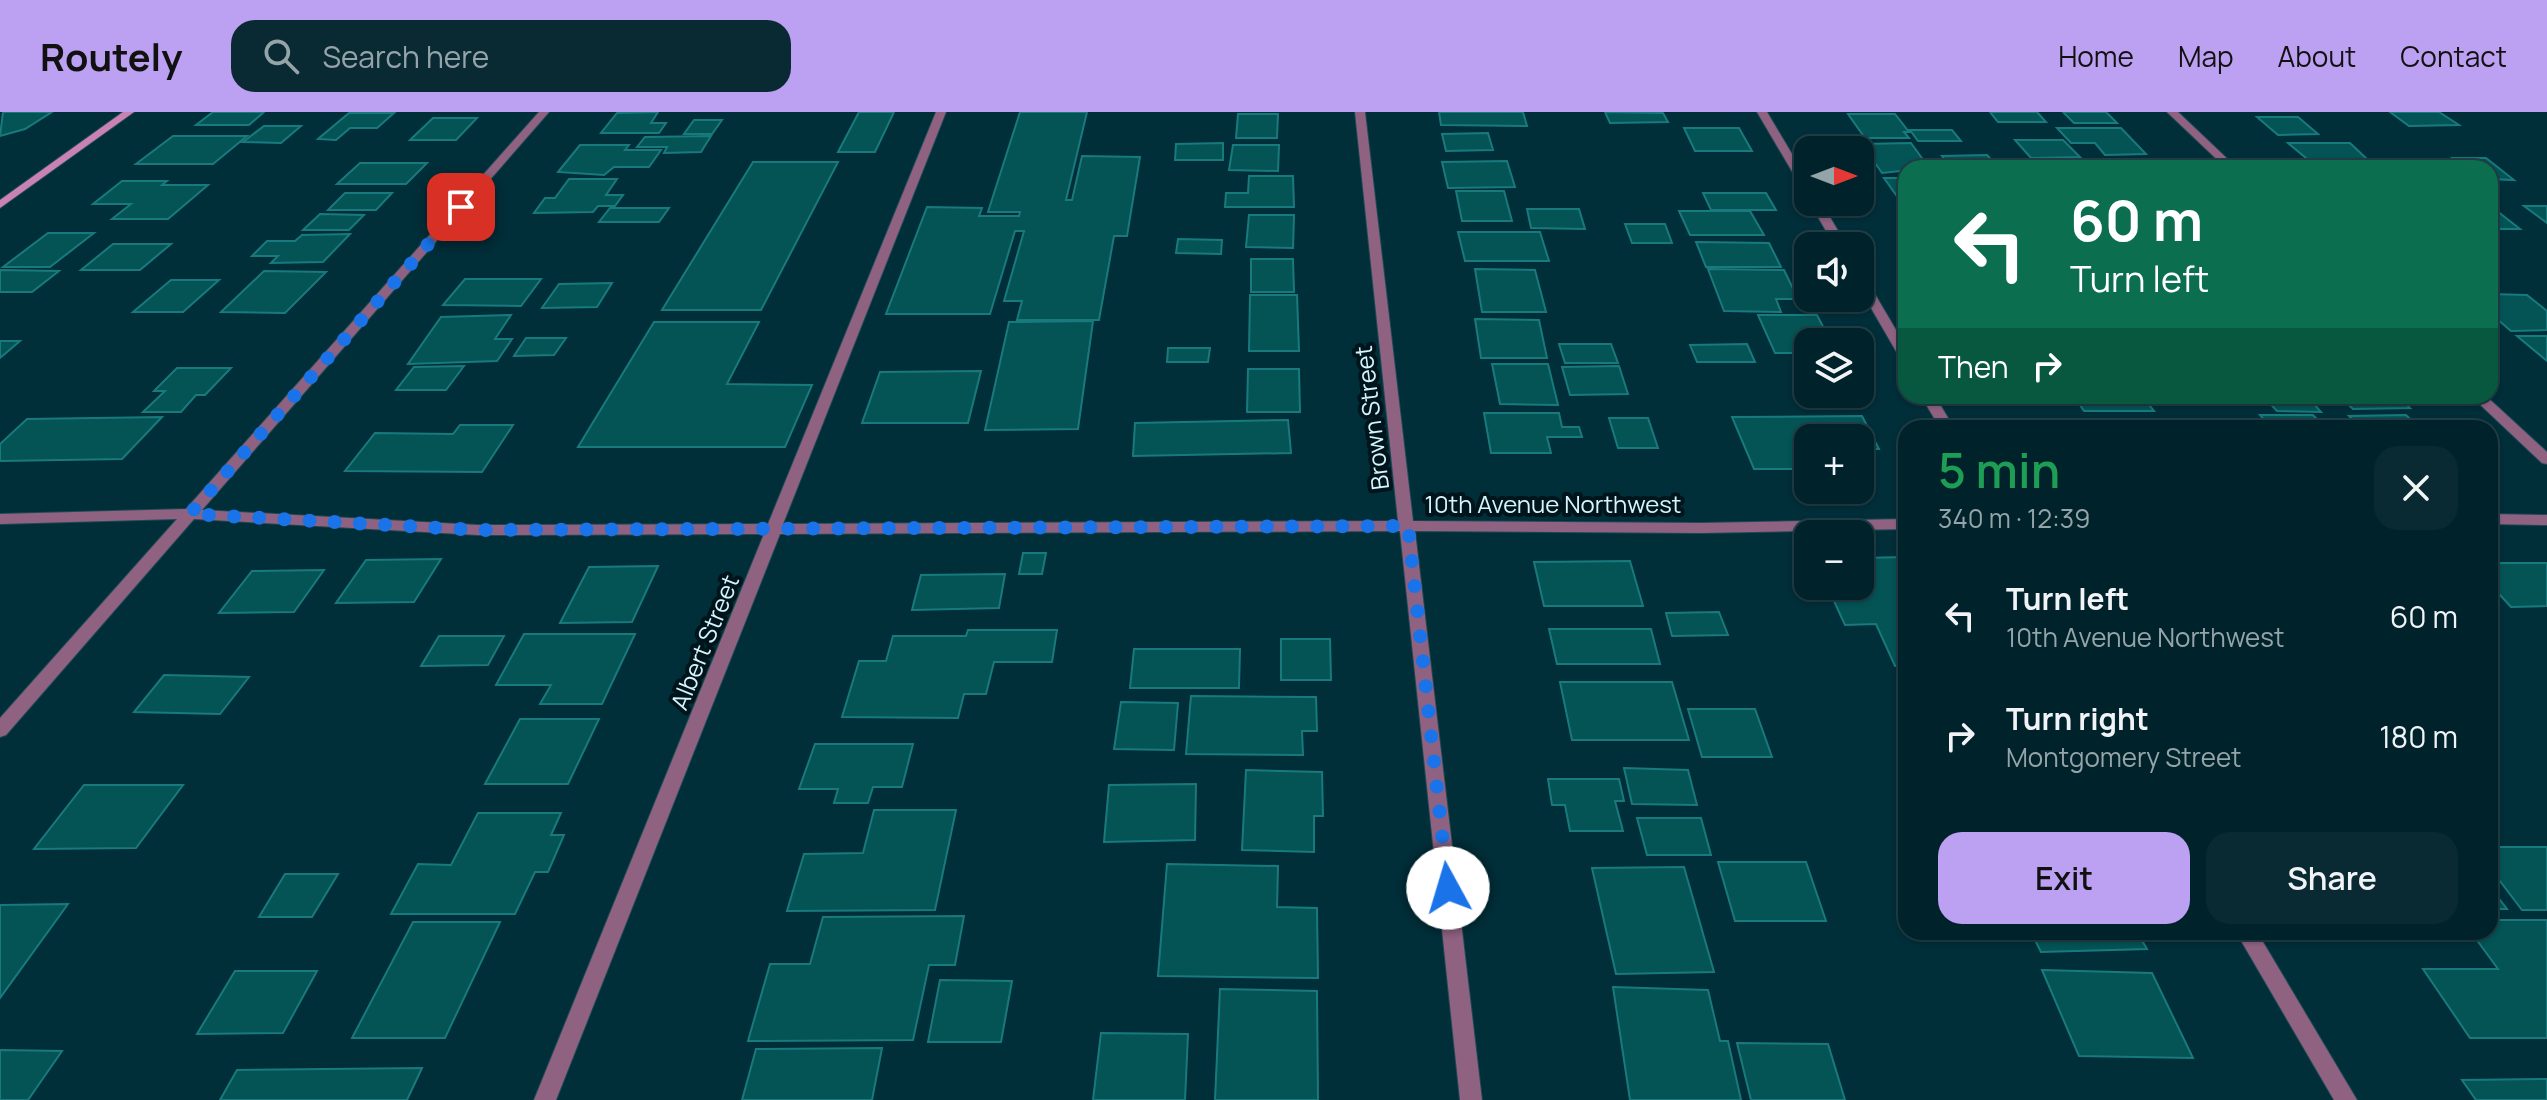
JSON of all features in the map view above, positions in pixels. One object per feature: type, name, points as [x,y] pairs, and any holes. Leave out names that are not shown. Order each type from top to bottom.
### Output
[{"type":"street","points":[[0,205],[129,112]]},
{"type":"street","points":[[0,730],[544,112]]},
{"type":"street","name":"Albert Street","points":[[545,1100],[941,112]]},
{"type":"street","name":"Brown Street","points":[[1360,112],[1471,1100]]},
{"type":"street","points":[[1762,112],[1794,166]]},
{"type":"street","points":[[2172,112],[2223,160]]},
{"type":"street","points":[[1874,303],[1898,344]]},
{"type":"street","points":[[2487,404],[2547,460]]},
{"type":"street","name":"10th Avenue Northwest","points":[[0,519],[190,514],[478,530],[1408,526],[1701,528],[1898,524]]},
{"type":"street","points":[[2498,519],[2547,520]]},
{"type":"street","points":[[2251,940],[2346,1100]]},
{"type":"building","points":[[3,112],[52,112],[25,129],[0,136]]},
{"type":"building","points":[[213,112],[264,112],[249,125],[196,125]]},
{"type":"building","points":[[658,112],[651,123],[666,123],[659,133],[601,133],[617,113]]},
{"type":"building","points":[[859,112],[894,112],[875,152],[838,152]]},
{"type":"building","points":[[1020,112],[1087,112],[1066,200],[1072,200],[1082,156],[1140,157],[1127,236],[1114,236],[1099,320],[1017,320],[1022,301],[1004,301],[1024,231],[1015,231],[990,314],[886,314],[927,207],[982,208],[979,216],[1019,216],[1020,212],[988,212]]},
{"type":"building","points":[[1439,112],[1523,112],[1527,126],[1441,125]]},
{"type":"building","points":[[1605,112],[1663,113],[1668,122],[1610,123]]},
{"type":"building","points":[[1990,112],[2037,112],[2046,122],[1998,122]]},
{"type":"building","points":[[2063,112],[2106,112],[2117,123],[2074,123]]},
{"type":"building","points":[[2390,112],[2439,112],[2459,125],[2409,126]]},
{"type":"building","points":[[349,113],[394,113],[377,128],[350,128],[336,140],[318,139]]},
{"type":"building","points":[[1238,114],[1278,114],[1277,138],[1236,138]]},
{"type":"building","points":[[1848,114],[1895,114],[1909,132],[1904,132],[1909,138],[1864,136]]},
{"type":"building","points":[[2257,117],[2298,117],[2318,134],[2278,135]]},
{"type":"building","points":[[433,118],[477,118],[456,140],[410,140]]},
{"type":"building","points":[[694,120],[722,120],[712,134],[684,134]]},
{"type":"building","points":[[264,126],[301,126],[281,143],[243,142]]},
{"type":"building","points":[[1684,128],[1739,128],[1752,151],[1695,151]]},
{"type":"building","points":[[2057,128],[2121,128],[2146,154],[2105,155],[2095,143],[2071,143]]},
{"type":"building","points":[[1910,130],[1952,130],[1961,141],[1918,141]]},
{"type":"building","points":[[1488,133],[1493,150],[1446,151],[1442,134]]},
{"type":"building","points":[[173,136],[247,136],[213,164],[136,164]]},
{"type":"building","points":[[711,136],[701,152],[664,153],[667,147],[637,147],[645,137]]},
{"type":"building","points":[[2015,140],[2063,140],[2080,157],[2031,158]]},
{"type":"building","points":[[1223,143],[1223,160],[1175,160],[1176,144]]},
{"type":"building","points":[[1911,143],[1923,160],[1898,160],[1898,171],[1882,173],[1874,161],[1874,144]]},
{"type":"building","points":[[2288,143],[2350,143],[2368,160],[2308,160]]},
{"type":"building","points":[[580,145],[629,145],[625,150],[661,150],[649,167],[614,167],[604,175],[558,172]]},
{"type":"building","points":[[1233,145],[1279,145],[1278,171],[1229,170]]},
{"type":"building","points":[[1987,155],[1992,160],[1945,160],[1942,156]]},
{"type":"building","points":[[2453,158],[2489,160],[2456,160]]},
{"type":"building","points":[[1507,161],[1515,187],[1448,188],[1442,162]]},
{"type":"building","points":[[753,162],[838,162],[761,310],[662,310]]},
{"type":"building","points":[[360,163],[427,163],[406,184],[337,184]]},
{"type":"building","points":[[2498,167],[2514,180],[2498,179]]},
{"type":"building","points":[[1249,176],[1293,176],[1294,207],[1225,207],[1226,193],[1248,193]]},
{"type":"building","points":[[1884,178],[1898,178],[1898,198]]},
{"type":"building","points":[[569,179],[617,179],[606,195],[623,195],[615,206],[598,206],[593,212],[534,213],[545,198],[555,198]]},
{"type":"building","points":[[122,181],[208,185],[168,219],[112,219],[131,204],[93,204]]},
{"type":"building","points":[[1456,191],[1504,191],[1512,221],[1462,221]]},
{"type":"building","points":[[345,193],[392,193],[376,210],[328,210]]},
{"type":"building","points":[[1703,193],[1766,193],[1776,210],[1711,210]]},
{"type":"building","points":[[2524,206],[2547,206],[2547,223]]},
{"type":"building","points":[[610,208],[669,208],[659,222],[599,222]]},
{"type":"building","points":[[1527,209],[1579,209],[1585,229],[1531,228]]},
{"type":"building","points":[[1679,211],[1750,211],[1764,235],[1690,235]]},
{"type":"building","points":[[2498,212],[2520,229],[2498,229]]},
{"type":"building","points":[[320,214],[364,215],[349,230],[303,230]]},
{"type":"building","points":[[1249,215],[1294,215],[1293,248],[1246,247]]},
{"type":"building","points":[[1625,224],[1665,224],[1672,243],[1632,243]]},
{"type":"building","points":[[1458,232],[1540,232],[1549,261],[1465,261]]},
{"type":"building","points":[[48,233],[94,233],[50,267],[3,267]]},
{"type":"building","points":[[350,234],[323,262],[271,263],[278,256],[252,256],[267,241],[295,241],[302,235]]},
{"type":"building","points":[[1178,239],[1222,240],[1221,254],[1176,253]]},
{"type":"building","points":[[1696,242],[1769,243],[1781,267],[1706,267]]},
{"type":"building","points":[[113,244],[171,244],[140,270],[81,270]]},
{"type":"building","points":[[1251,259],[1293,259],[1294,292],[1251,292]]},
{"type":"building","points":[[1475,269],[1535,270],[1546,312],[1482,312]]},
{"type":"building","points":[[1708,269],[1784,270],[1794,291],[1794,299],[1776,299],[1781,312],[1724,311]]},
{"type":"building","points":[[0,270],[59,271],[32,292],[0,292]]},
{"type":"building","points":[[264,271],[326,272],[285,313],[221,312]]},
{"type":"building","points":[[465,279],[541,279],[521,306],[443,305]]},
{"type":"building","points":[[171,280],[219,280],[183,312],[133,312]]},
{"type":"building","points":[[612,283],[597,307],[542,308],[559,284]]},
{"type":"building","points":[[2498,294],[2527,295],[2547,311],[2547,330],[2511,331],[2498,320]]},
{"type":"building","points":[[1250,295],[1297,295],[1299,351],[1249,351]]},
{"type":"building","points":[[511,315],[495,339],[512,339],[497,361],[408,364],[441,317]]},
{"type":"building","points":[[1758,315],[1817,315],[1824,328],[1794,328],[1794,353],[1775,353]]},
{"type":"building","points":[[1475,319],[1539,320],[1547,358],[1481,358]]},
{"type":"building","points":[[1093,321],[1078,429],[985,430],[1009,322]]},
{"type":"building","points":[[654,322],[759,322],[727,384],[812,385],[785,447],[578,447]]},
{"type":"building","points":[[2517,336],[2547,336],[2547,361]]},
{"type":"building","points":[[526,338],[566,338],[554,355],[514,356]]},
{"type":"building","points":[[0,341],[20,341],[0,358]]},
{"type":"building","points":[[1559,344],[1611,344],[1618,363],[1565,363]]},
{"type":"building","points":[[1747,344],[1755,362],[1697,362],[1690,345]]},
{"type":"building","points":[[1168,348],[1210,348],[1208,362],[1167,362]]},
{"type":"building","points":[[1492,364],[1548,364],[1558,405],[1500,404]]},
{"type":"building","points":[[464,366],[446,390],[396,390],[414,367]]},
{"type":"building","points":[[1619,366],[1628,394],[1570,395],[1562,367]]},
{"type":"building","points":[[177,368],[231,368],[205,395],[196,395],[181,412],[143,412],[165,391],[154,391]]},
{"type":"building","points":[[1248,369],[1299,369],[1300,412],[1247,412]]},
{"type":"building","points":[[981,371],[968,423],[862,423],[880,372]]},
{"type":"building","points":[[2079,404],[2148,404],[2154,411],[2084,411]]},
{"type":"building","points":[[2270,404],[2314,404],[2321,412],[2277,411]]},
{"type":"building","points":[[2348,404],[2406,404],[2410,408],[2353,409]]},
{"type":"building","points":[[1484,413],[1559,413],[1562,427],[1579,427],[1582,437],[1547,437],[1551,453],[1491,453]]},
{"type":"building","points":[[2260,415],[2313,415],[2318,420],[2264,420]]},
{"type":"building","points":[[2406,415],[2411,420],[2353,420],[2349,416]]},
{"type":"building","points":[[1862,416],[1866,424],[1794,424],[1794,469],[1754,469],[1732,417]]},
{"type":"building","points":[[162,417],[122,459],[0,461],[0,444],[27,419]]},
{"type":"building","points":[[1609,418],[1648,418],[1658,448],[1618,448]]},
{"type":"building","points":[[1288,420],[1291,453],[1133,456],[1135,423]]},
{"type":"building","points":[[460,425],[513,425],[482,472],[345,471],[375,433],[453,434]]},
{"type":"building","points":[[1023,553],[1046,553],[1042,574],[1019,574]]},
{"type":"building","points":[[1898,557],[1898,666],[1895,666],[1876,624],[1845,625],[1833,600],[1874,600],[1874,558]]},
{"type":"building","points":[[441,559],[414,602],[336,603],[366,560]]},
{"type":"building","points":[[1630,561],[1643,606],[1544,606],[1534,562]]},
{"type":"building","points":[[2498,563],[2547,563],[2547,606],[2511,607],[2498,593]]},
{"type":"building","points":[[658,566],[632,622],[560,623],[589,567]]},
{"type":"building","points":[[324,570],[294,612],[219,613],[252,571]]},
{"type":"building","points":[[1005,574],[999,608],[912,610],[921,575]]},
{"type":"building","points":[[1719,612],[1728,635],[1672,636],[1666,613]]},
{"type":"building","points":[[1549,629],[1651,629],[1660,664],[1557,664]]},
{"type":"building","points":[[968,630],[1057,630],[1052,662],[994,662],[986,694],[964,694],[958,718],[842,717],[859,661],[886,661],[893,636],[966,636]]},
{"type":"building","points":[[524,634],[635,634],[602,704],[540,704],[551,685],[496,685]]},
{"type":"building","points":[[439,636],[504,636],[488,665],[421,666]]},
{"type":"building","points":[[1281,639],[1330,639],[1331,680],[1281,680]]},
{"type":"building","points":[[1134,649],[1240,649],[1239,688],[1130,688]]},
{"type":"building","points":[[164,675],[249,677],[220,714],[134,712]]},
{"type":"building","points":[[1560,682],[1672,682],[1689,740],[1572,740]]},
{"type":"building","points":[[1191,696],[1316,697],[1317,731],[1302,731],[1303,755],[1186,754]]},
{"type":"building","points":[[1121,702],[1178,703],[1174,750],[1114,749]]},
{"type":"building","points":[[1688,709],[1755,709],[1772,757],[1702,757]]},
{"type":"building","points":[[520,719],[599,719],[568,784],[485,784]]},
{"type":"building","points":[[815,744],[913,744],[902,787],[873,787],[868,803],[834,803],[838,789],[799,789]]},
{"type":"building","points":[[1624,768],[1688,770],[1697,805],[1632,804]]},
{"type":"building","points":[[1246,770],[1322,772],[1323,816],[1314,816],[1314,852],[1242,850]]},
{"type":"building","points":[[1548,779],[1619,779],[1624,801],[1615,801],[1623,831],[1570,831],[1565,805],[1552,805]]},
{"type":"building","points":[[1196,784],[1195,840],[1104,842],[1109,785]]},
{"type":"building","points":[[84,785],[183,785],[136,848],[34,849]]},
{"type":"building","points":[[874,810],[956,810],[935,910],[787,911],[804,854],[863,853]]},
{"type":"building","points":[[478,813],[561,813],[551,835],[564,835],[548,872],[535,872],[515,914],[391,914],[418,864],[451,865]]},
{"type":"building","points":[[1637,818],[1701,818],[1711,855],[1647,855]]},
{"type":"building","points":[[2498,847],[2547,847],[2547,910],[2522,910],[2498,878]]},
{"type":"building","points":[[1718,862],[1806,862],[1826,921],[1735,921]]},
{"type":"building","points":[[1167,864],[1278,866],[1277,907],[1317,908],[1318,978],[1158,976]]},
{"type":"building","points":[[1684,867],[1714,972],[1616,974],[1592,868]]},
{"type":"building","points":[[285,874],[338,874],[312,917],[259,917]]},
{"type":"building","points":[[2498,897],[2507,909],[2498,909]]},
{"type":"building","points":[[68,904],[0,998],[0,905]]},
{"type":"building","points":[[964,916],[955,965],[929,965],[913,1040],[748,1041],[770,964],[810,964],[823,917]]},
{"type":"building","points":[[2498,920],[2547,920],[2547,1038],[2470,1038],[2423,969],[2498,969],[2477,940],[2498,940]]},
{"type":"building","points":[[413,922],[500,922],[445,1038],[352,1038]]},
{"type":"building","points":[[2035,940],[2142,940],[2147,949],[2041,952]]},
{"type":"building","points":[[2042,970],[2152,973],[2193,1058],[2079,1056]]},
{"type":"building","points":[[235,971],[317,971],[283,1033],[197,1034]]},
{"type":"building","points":[[940,980],[1012,981],[1001,1042],[928,1042]]},
{"type":"building","points":[[1613,987],[1708,990],[1720,1041],[1728,1041],[1741,1100],[1630,1100]]},
{"type":"building","points":[[1220,989],[1317,991],[1318,1100],[1215,1100]]},
{"type":"building","points":[[1101,1033],[1188,1034],[1185,1100],[1093,1100]]},
{"type":"building","points":[[1737,1043],[1828,1044],[1845,1100],[1751,1100]]},
{"type":"building","points":[[882,1048],[872,1100],[742,1100],[756,1049]]},
{"type":"building","points":[[0,1050],[62,1051],[28,1100],[0,1100]]},
{"type":"building","points":[[422,1068],[407,1100],[220,1100],[237,1070]]},
{"type":"building","points":[[2547,1079],[2547,1100],[2476,1100],[2462,1080]]},
{"type":"route","points":[[461,207],[190,514],[478,530],[1408,526],[1448,888]]}]
